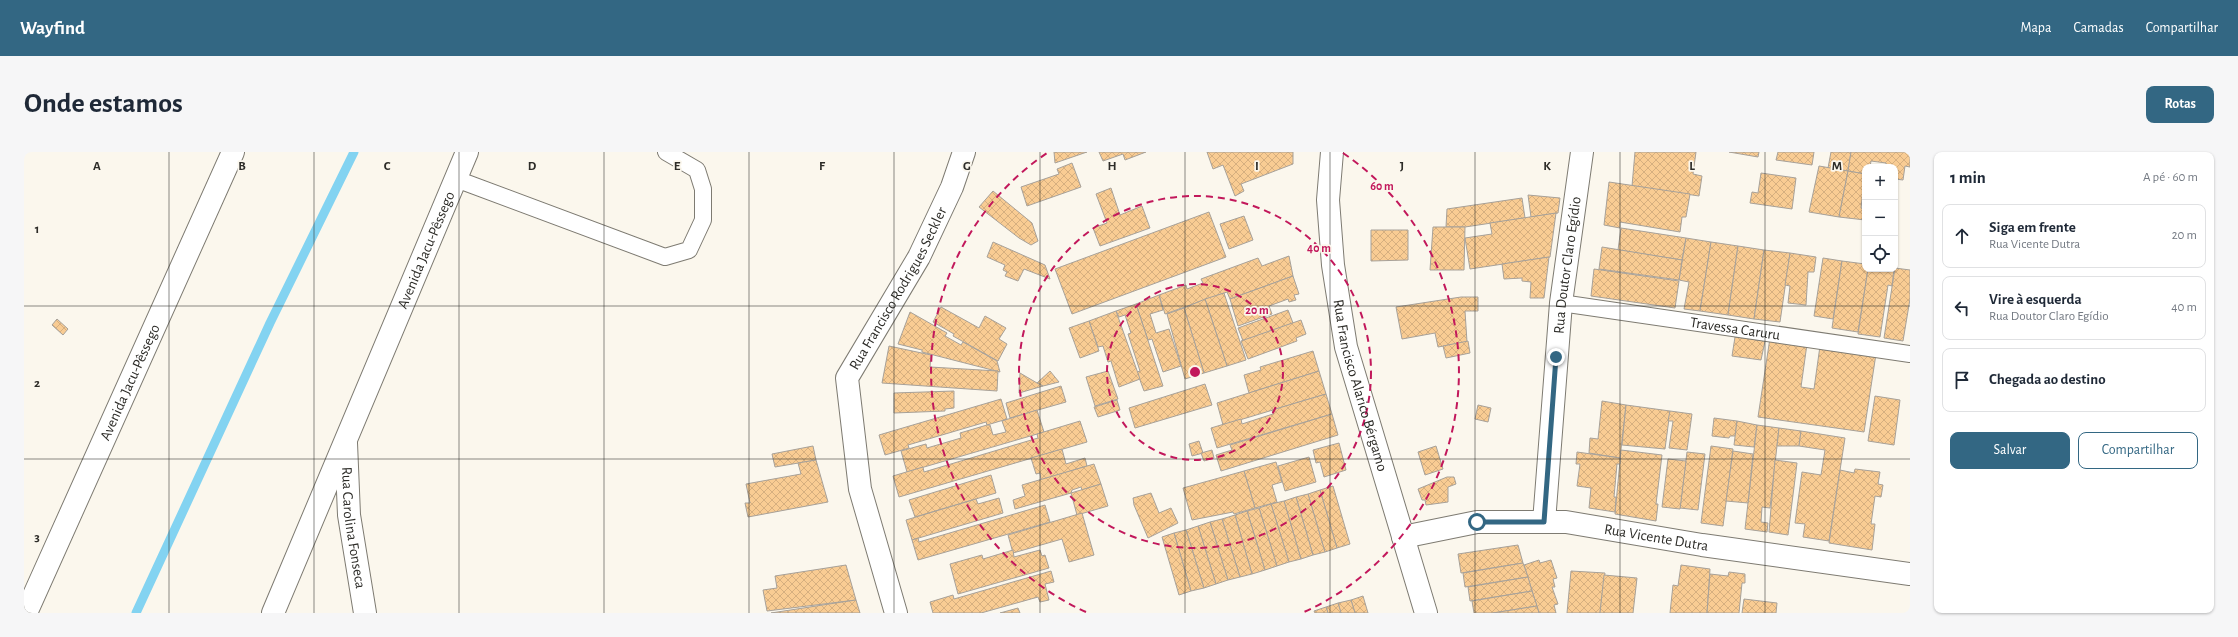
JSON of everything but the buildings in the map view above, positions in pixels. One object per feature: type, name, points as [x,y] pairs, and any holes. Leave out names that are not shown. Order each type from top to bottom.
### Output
[{"type":"main road","name":"Avenida Jacu-Pêssego","points":[[26,613],[233,152]]},
{"type":"main road","name":"Avenida Jacu-Pêssego","points":[[273,613],[346,443],[467,152]]},
{"type":"main road","name":"Rua Francisco Rodrigues Seckler","points":[[896,613],[860,489],[847,378],[919,257],[952,187],[964,152]]},
{"type":"main road","name":"Rua Francisco Alarico Bérgamo","points":[[1332,152],[1328,200],[1332,265],[1346,347],[1426,613]]},
{"type":"main road","name":"Rua Doutor Claro Egídio","points":[[1544,522],[1561,303],[1582,152]]},
{"type":"main road","name":"Rua Carolina Fonseca","points":[[346,443],[349,515],[364,613]]},
{"type":"main road","name":"Rua Vicente Dutra","points":[[1403,537],[1477,522],[1566,522],[1702,545],[1910,574]]},
{"type":"lane","points":[[456,179],[665,257],[689,250],[703,220],[703,189],[697,170],[666,152]]},
{"type":"lane","name":"Travessa Caruru","points":[[1561,303],[1910,354]]},
{"type":"waterway","points":[[136,613],[270,323],[354,152]]},
{"type":"route","points":[[1477,522],[1544,522],[1556,357]]}]
